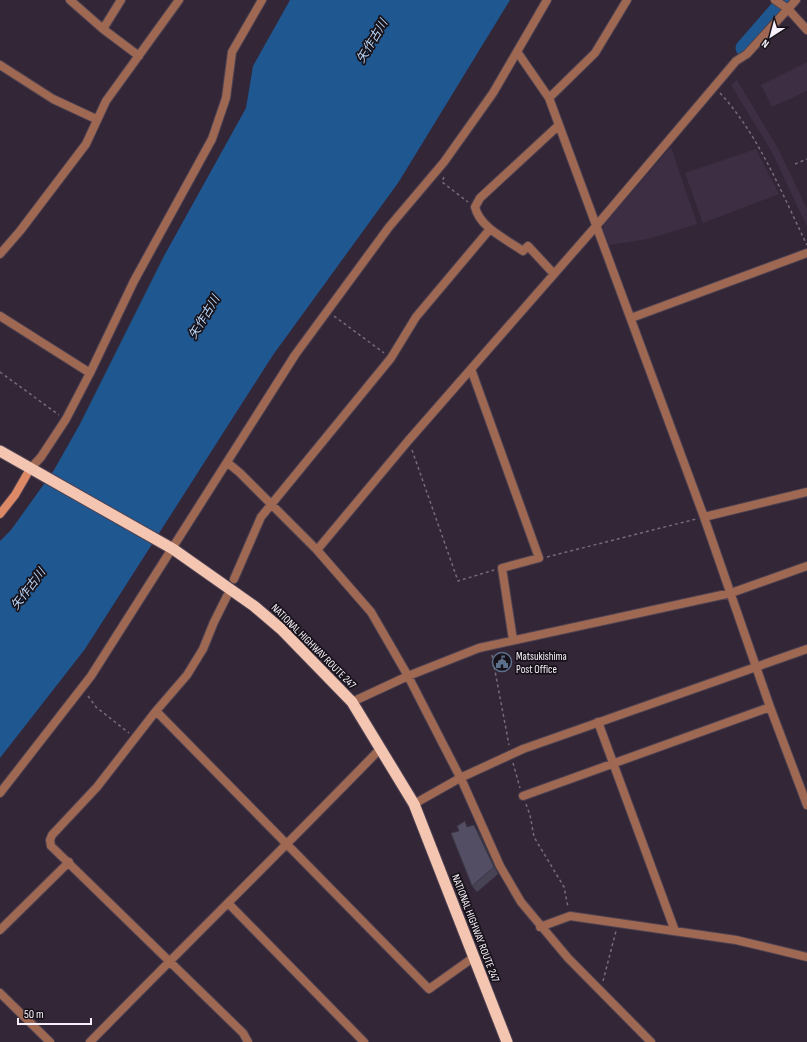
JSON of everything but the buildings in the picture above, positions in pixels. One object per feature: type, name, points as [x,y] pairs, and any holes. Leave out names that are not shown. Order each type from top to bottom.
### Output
[{"type":"highway","name":"NATIONAL HIGHWAY ROUTE 247","points":[[0,451],[173,549],[254,606],[281,629],[352,702],[414,804],[506,1042]]},
{"type":"main road","points":[[0,514],[15,495],[30,469]]},
{"type":"street","points":[[70,0],[103,29],[139,56]]},
{"type":"street","points":[[103,29],[121,0]]},
{"type":"street","points":[[0,254],[20,231],[86,144],[96,119],[106,101],[179,0]]},
{"type":"street","points":[[30,469],[41,457],[66,419],[134,281],[212,139],[226,98],[232,52],[262,0]]},
{"type":"street","points":[[0,793],[91,676],[228,463],[295,355],[389,227],[444,162],[493,93],[518,53],[547,0]]},
{"type":"street","points":[[549,98],[595,53],[627,0]]},
{"type":"street","points":[[317,550],[408,441],[597,225],[736,61],[747,54],[796,0]]},
{"type":"street","points":[[776,1],[788,9],[807,30]]},
{"type":"street","points":[[518,53],[549,98],[704,517],[758,666],[770,707],[807,805]]},
{"type":"street","points":[[0,65],[53,99],[96,119]]},
{"type":"street","points":[[554,274],[528,246],[523,251],[490,229],[477,216],[475,207],[480,198],[559,125]]},
{"type":"street","points":[[234,579],[261,517],[390,358],[416,317],[490,229]]},
{"type":"street","points":[[631,318],[807,253]]},
{"type":"street","points":[[0,316],[90,373]]},
{"type":"street","points":[[471,369],[539,558],[502,568],[513,640]]},
{"type":"street","points":[[228,463],[272,504],[317,550],[372,612],[408,676],[460,778],[500,866],[521,902],[540,927],[600,991],[651,1042]]},
{"type":"street","points":[[704,517],[807,492]]},
{"type":"street","points":[[352,702],[408,676],[479,648],[731,593],[807,566]]},
{"type":"street","points":[[227,596],[199,655],[187,675],[156,711],[97,787],[52,835],[50,840],[51,846],[69,862],[168,962],[243,1033],[248,1042]]},
{"type":"street","points":[[414,804],[460,778],[511,754],[807,649]]},
{"type":"street","points":[[523,796],[770,707]]},
{"type":"street","points":[[156,711],[429,989],[474,957]]},
{"type":"street","points":[[598,722],[675,931]]},
{"type":"street","points":[[90,1042],[168,962],[288,845],[380,748]]},
{"type":"street","points":[[0,930],[69,862]]},
{"type":"street","points":[[228,903],[364,1042]]},
{"type":"street","points":[[540,927],[570,916],[736,940],[807,957]]},
{"type":"street","points":[[0,994],[50,1042]]},
{"type":"path","points":[[716,84],[734,108],[762,155],[807,245]]},
{"type":"path","points":[[795,164],[807,159]]},
{"type":"path","points":[[444,176],[442,182],[475,207]]},
{"type":"path","points":[[335,317],[390,358]]},
{"type":"path","points":[[0,372],[66,419]]},
{"type":"path","points":[[408,441],[458,581],[502,568]]},
{"type":"path","points":[[539,558],[704,517]]},
{"type":"path","points":[[490,646],[511,754],[530,815],[534,837],[564,887],[570,916]]},
{"type":"path","points":[[91,676],[88,697],[96,707],[135,738]]},
{"type":"path","points":[[600,991],[618,923]]},
{"type":"shaded area","points":[[807,62],[807,91],[772,107],[761,85]]},
{"type":"shaded area","points":[[737,80],[779,150],[807,209],[807,227],[772,152],[731,85]]},
{"type":"shaded area","points":[[671,147],[697,224],[648,239],[609,245],[603,230],[604,224]]},
{"type":"shaded area","points":[[756,149],[779,194],[703,223],[685,173]]},
{"type":"water","name":"矢作古川","points":[[290,0],[510,0],[398,183],[273,355],[85,649],[0,758],[0,541],[11,530],[54,470],[80,424],[164,256],[246,108],[253,66]]},
{"type":"waterway","points":[[744,48],[786,0]]},
{"type":"place","name":"Matsukishima Post Office","points":[[502,662]]}]
